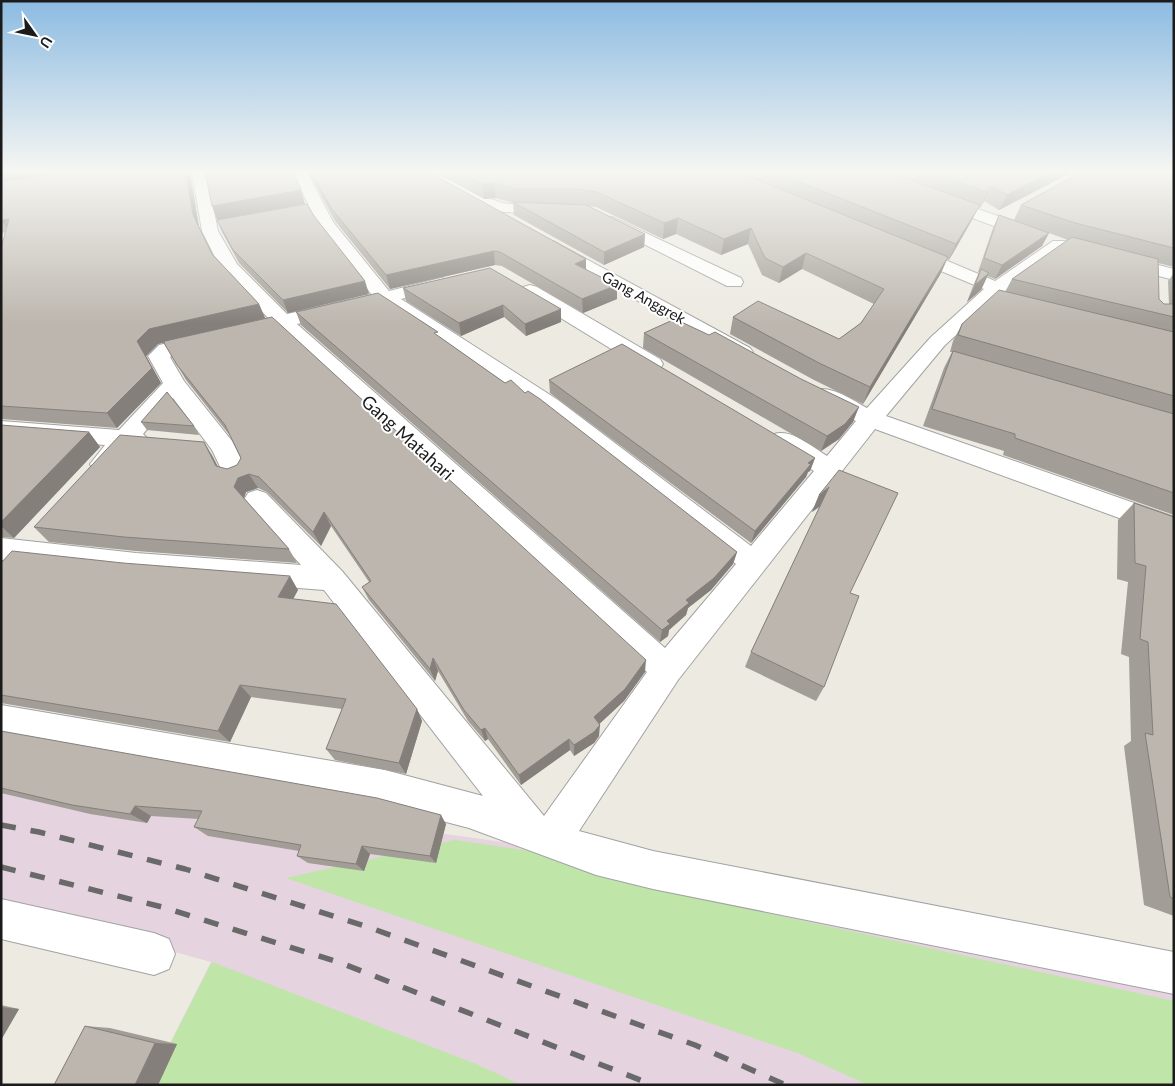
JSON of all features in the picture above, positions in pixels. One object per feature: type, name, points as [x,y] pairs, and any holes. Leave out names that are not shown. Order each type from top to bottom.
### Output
[{"type":"street","name":"Gang Matahari","points":[[208,223],[216,247],[229,267],[282,321],[667,670]]},
{"type":"street","points":[[327,223],[342,246],[384,297],[550,405],[754,563]]},
{"type":"street","name":"Gang Anggrek","points":[[511,223],[762,363]]},
{"type":"street","points":[[613,223],[734,282]]},
{"type":"street","points":[[542,836],[667,670],[871,419],[938,358],[995,296],[1067,247],[998,223]]},
{"type":"street","points":[[209,228],[229,224]]},
{"type":"street","points":[[1,238],[3,239],[1,247]]},
{"type":"street","points":[[898,247],[995,296]]},
{"type":"street","points":[[1108,258],[1162,268],[1158,290]]},
{"type":"street","points":[[235,473],[223,446],[174,384],[159,356],[160,352],[166,349],[461,279]]},
{"type":"street","points":[[516,283],[666,372]]},
{"type":"street","points":[[86,481],[174,384]]},
{"type":"street","points":[[805,387],[871,419],[1174,528]]},
{"type":"street","points":[[1,429],[154,441]]},
{"type":"street","points":[[766,431],[830,469]]},
{"type":"street","points":[[194,444],[223,446]]},
{"type":"street","points":[[256,500],[332,579],[542,836]]},
{"type":"street","points":[[1,573],[12,550],[42,530]]},
{"type":"street","points":[[12,550],[136,564],[332,579]]},
{"type":"street","points":[[1,721],[385,788],[469,810],[596,856],[653,870],[1174,973]]},
{"type":"street","points":[[1,919],[154,954]]},
{"type":"shaded area","points":[[1,773],[582,853],[1174,979],[1174,1085],[149,1085],[211,962],[1,904]]},
{"type":"green space","points":[[455,840],[578,858],[707,900],[1174,1001],[1174,1085],[868,1085],[800,1054],[286,878]]},
{"type":"green space","points":[[212,962],[476,1064],[521,1085],[149,1085]]},
{"type":"building","points":[[8,223],[197,223],[212,254],[259,304],[149,329],[137,341],[152,368],[107,413],[1,406],[1,248]]},
{"type":"building","points":[[218,223],[319,223],[365,281],[283,300],[233,250]]},
{"type":"building","points":[[343,223],[520,223],[586,259],[575,264],[617,285],[582,299],[500,252],[494,251],[386,275]]},
{"type":"building","points":[[551,223],[622,223],[645,234],[604,252]]},
{"type":"building","points":[[688,223],[863,223],[948,257],[870,387],[819,363],[733,317],[758,301],[839,339],[861,323],[884,289],[806,253],[783,267],[765,258],[751,228],[724,239]]},
{"type":"building","points":[[902,223],[969,223],[956,244]]},
{"type":"building","points":[[996,223],[1020,223],[1049,233],[1002,265],[984,258]]},
{"type":"building","points":[[1075,223],[1174,223],[1174,248]]},
{"type":"building","points":[[1072,237],[1158,259],[1159,299],[1164,304],[1174,304],[1174,317],[1012,279]]},
{"type":"building","points":[[490,268],[561,309],[525,324],[503,305],[459,323],[403,288]]},
{"type":"building","points":[[981,269],[989,273],[975,285]]},
{"type":"building","points":[[999,290],[1174,332],[1174,396],[958,335],[962,324]]},
{"type":"building","points":[[378,293],[438,332],[434,333],[505,383],[511,380],[525,393],[528,391],[540,399],[737,552],[714,578],[686,600],[689,603],[667,621],[670,624],[662,630],[296,312]]},
{"type":"building","points":[[272,317],[646,660],[625,689],[594,717],[600,725],[594,732],[574,745],[569,739],[519,775],[485,728],[481,730],[464,710],[433,658],[430,669],[362,587],[371,581],[324,512],[313,532],[259,477],[249,474],[238,478],[234,487],[289,549],[124,537],[34,527],[120,435],[204,442],[216,466],[227,469],[237,465],[241,458],[225,425],[177,365],[164,343],[165,341]]},
{"type":"building","points":[[675,319],[709,335],[715,332],[801,379],[859,407],[845,424],[827,436],[644,333]]},
{"type":"building","points":[[622,344],[815,458],[808,463],[811,464],[755,531],[549,380]]},
{"type":"building","points":[[953,351],[1174,414],[1174,493],[1015,438],[1015,434],[932,409]]},
{"type":"building","points":[[167,392],[194,426],[141,422]]},
{"type":"building","points":[[1,425],[89,432],[1,522]]},
{"type":"building","points":[[839,470],[898,493],[850,593],[859,596],[824,687],[751,652],[829,487],[819,495]]},
{"type":"building","points":[[1134,503],[1174,517],[1174,899],[1170,897],[1145,733],[1153,735],[1148,642],[1140,639],[1146,566],[1135,563]]},
{"type":"building","points":[[12,551],[123,563],[290,576],[278,597],[336,604],[417,709],[399,763],[326,749],[346,699],[240,685],[218,731],[1,695],[1,563]]},
{"type":"building","points":[[1,731],[377,798],[441,815],[430,856],[362,846],[356,864],[297,856],[301,845],[194,827],[202,811],[135,806],[130,814],[72,805],[1,788]]},
{"type":"building","points":[[85,1026],[155,1043],[135,1085],[54,1085]]},
{"type":"railway","points":[[1,825],[39,832],[185,869],[368,927],[695,1045],[786,1085]]},
{"type":"railway","points":[[1,867],[162,907],[341,963],[653,1085]]}]
